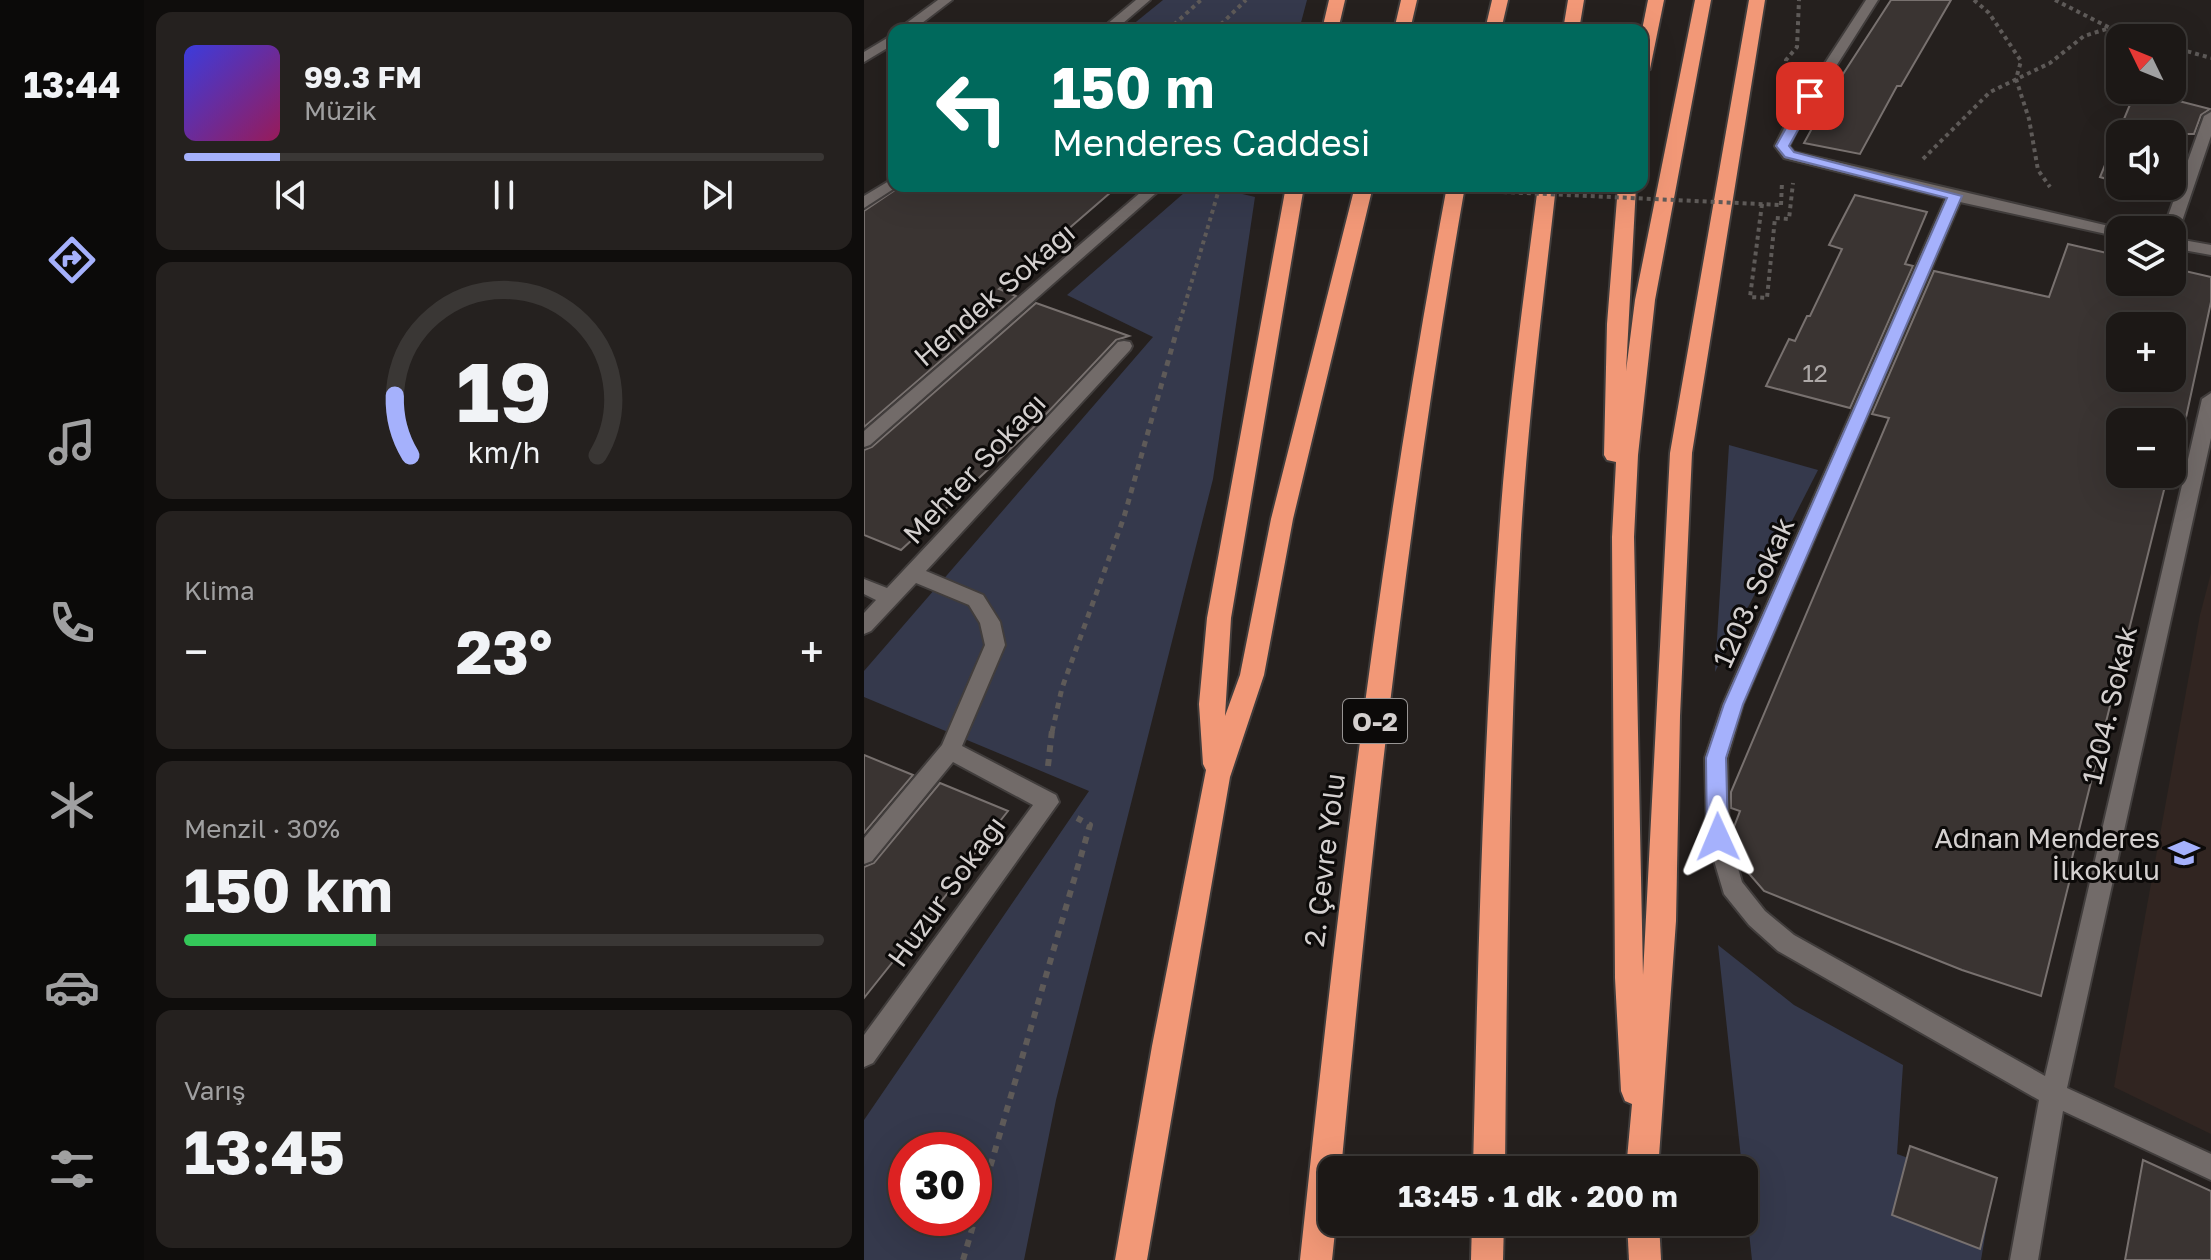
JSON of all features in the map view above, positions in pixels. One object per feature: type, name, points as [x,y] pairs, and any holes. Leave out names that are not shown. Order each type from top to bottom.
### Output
[{"type":"highway","points":[[1331,24],[1337,0]]},
{"type":"highway","points":[[1403,24],[1409,0]]},
{"type":"highway","points":[[1494,24],[1500,0]]},
{"type":"highway","points":[[1572,24],[1576,0]]},
{"type":"highway","points":[[1648,39],[1656,0]]},
{"type":"highway","points":[[1640,1156],[1629,978],[1623,537],[1627,455],[1645,300],[1703,0]]},
{"type":"highway","points":[[1642,1156],[1662,921],[1667,716],[1681,453],[1757,0]]},
{"type":"highway","points":[[1217,777],[1212,704],[1219,618],[1294,192]]},
{"type":"highway","points":[[1131,1260],[1217,777],[1252,675],[1282,519],[1363,192]]},
{"type":"highway","name":"2. Çevre Yolu","points":[[1316,1260],[1354,888],[1398,534],[1455,192]]},
{"type":"highway","points":[[1489,1156],[1493,944],[1507,581],[1526,362],[1546,192]]},
{"type":"highway","points":[[1623,537],[1615,479],[1614,421],[1620,256],[1626,192]]},
{"type":"highway","points":[[1487,1260],[1488,1236]]},
{"type":"highway","points":[[1644,1236],[1645,1260]]},
{"type":"street","points":[[912,24],[946,0]]},
{"type":"street","points":[[1114,24],[1144,0]]},
{"type":"street","points":[[1872,0],[1795,120],[1782,146],[1789,155],[2106,229]]},
{"type":"street","points":[[864,43],[888,43]]},
{"type":"street","points":[[864,58],[888,45]]},
{"type":"street","points":[[2176,216],[2211,116]]},
{"type":"street","points":[[864,203],[888,186]]},
{"type":"street","name":"Hendek Sokağı","points":[[864,441],[1150,192]]},
{"type":"street","name":"1203. Sokak","points":[[1955,196],[1733,704],[1716,758],[1718,837],[1732,887],[1757,918],[1786,943],[2053,1094],[2211,1167]]},
{"type":"street","points":[[2186,246],[2211,250]]},
{"type":"street","name":"Mehter Sokağı","points":[[864,626],[1124,346]]},
{"type":"street","name":"1204. Sokak","points":[[2024,1260],[2053,1094],[2211,399]]},
{"type":"street","points":[[864,854],[950,750],[995,645],[990,622],[976,600],[913,574]]},
{"type":"street","points":[[864,586],[891,598]]},
{"type":"street","points":[[950,750],[1048,802]]},
{"type":"street","name":"Huzur Sokağı","points":[[864,1055],[1048,802]]},
{"type":"path","points":[[1175,24],[1201,0]]},
{"type":"path","points":[[1221,24],[1246,0]]},
{"type":"path","points":[[1974,0],[1989,13],[2021,61],[2016,79],[2026,107],[2038,170],[2051,188],[2092,226]]},
{"type":"path","points":[[2055,0],[2106,26]]},
{"type":"path","points":[[1910,185],[1924,159],[1961,118],[1990,92],[2050,63],[2084,36],[2106,29]]},
{"type":"path","points":[[2186,51],[2211,58]]},
{"type":"path","points":[[1762,204],[1750,297],[1767,298],[1775,218],[1789,219],[1794,172],[1789,155]]},
{"type":"path","points":[[963,1260],[1090,825],[1048,802],[1049,750],[1064,676],[1108,567],[1218,192]]},
{"type":"path","points":[[1504,192],[1781,205]]},
{"type":"shaded area","points":[[1163,0],[1307,0],[1301,24],[1133,24]]},
{"type":"shaded area","points":[[1185,192],[1234,192],[1255,197],[1213,479],[1056,1100],[1024,1260],[864,1260],[864,1120],[1089,791],[864,697],[864,671],[1153,337],[1067,295]]},
{"type":"shaded area","points":[[1729,445],[1818,470],[1715,672]]},
{"type":"shaded area","name":"Adnan Menderes İlkokulu","points":[[2211,573],[2211,1134],[2114,1087],[2200,615]]},
{"type":"shaded area","points":[[1718,945],[1794,1005],[1903,1065],[1897,1154],[1993,1188],[1981,1260],[1752,1260],[1749,1236],[1758,1236],[1758,1156],[1741,1156]]},
{"type":"building","points":[[1891,0],[1951,0],[1901,86],[1897,86],[1860,154],[1804,143],[1834,88]]},
{"type":"building","points":[[2186,103],[2210,109],[2201,115],[2194,134],[2186,134],[2186,120],[2124,120],[2130,104]]},
{"type":"building","points":[[2106,162],[2106,179],[2100,177]]},
{"type":"building","points":[[892,192],[1111,192],[999,289],[1016,296],[864,427],[864,211]]},
{"type":"building","points":[[1855,195],[1927,212],[1905,264],[1913,266],[1850,408],[1766,386],[1789,339],[1795,341],[1807,316],[1810,316],[1842,249],[1829,245]]},
{"type":"building","points":[[2068,244],[2106,253],[2106,296],[2186,296],[2186,271],[2211,277],[2211,302],[2186,417],[2186,408],[2106,408],[2106,488],[2164,488],[2067,878],[2070,879],[2041,996],[1962,970],[1764,891],[1739,862],[1732,832],[1740,811],[1731,808],[1731,792],[1889,418],[1872,414],[1934,271],[2049,297]]},
{"type":"building","points":[[1036,303],[1129,336],[1116,340],[1034,427],[901,550],[864,535],[864,450],[872,447]]},
{"type":"building","points":[[864,755],[913,775],[864,833]]},
{"type":"building","points":[[940,783],[1008,811],[970,859],[974,860],[864,998],[864,867],[874,863]]},
{"type":"building","points":[[1910,1146],[1997,1178],[1980,1249],[1892,1215]]},
{"type":"building","points":[[2143,1160],[2211,1191],[2211,1260],[2125,1260]]},
{"type":"place","name":"Adnan Menderes İlkokulu","points":[[2184,853]]},
{"type":"route","points":[[1718,837],[1716,758],[1733,704],[1756,658],[1955,196],[1789,155],[1782,146],[1810,96]]}]
